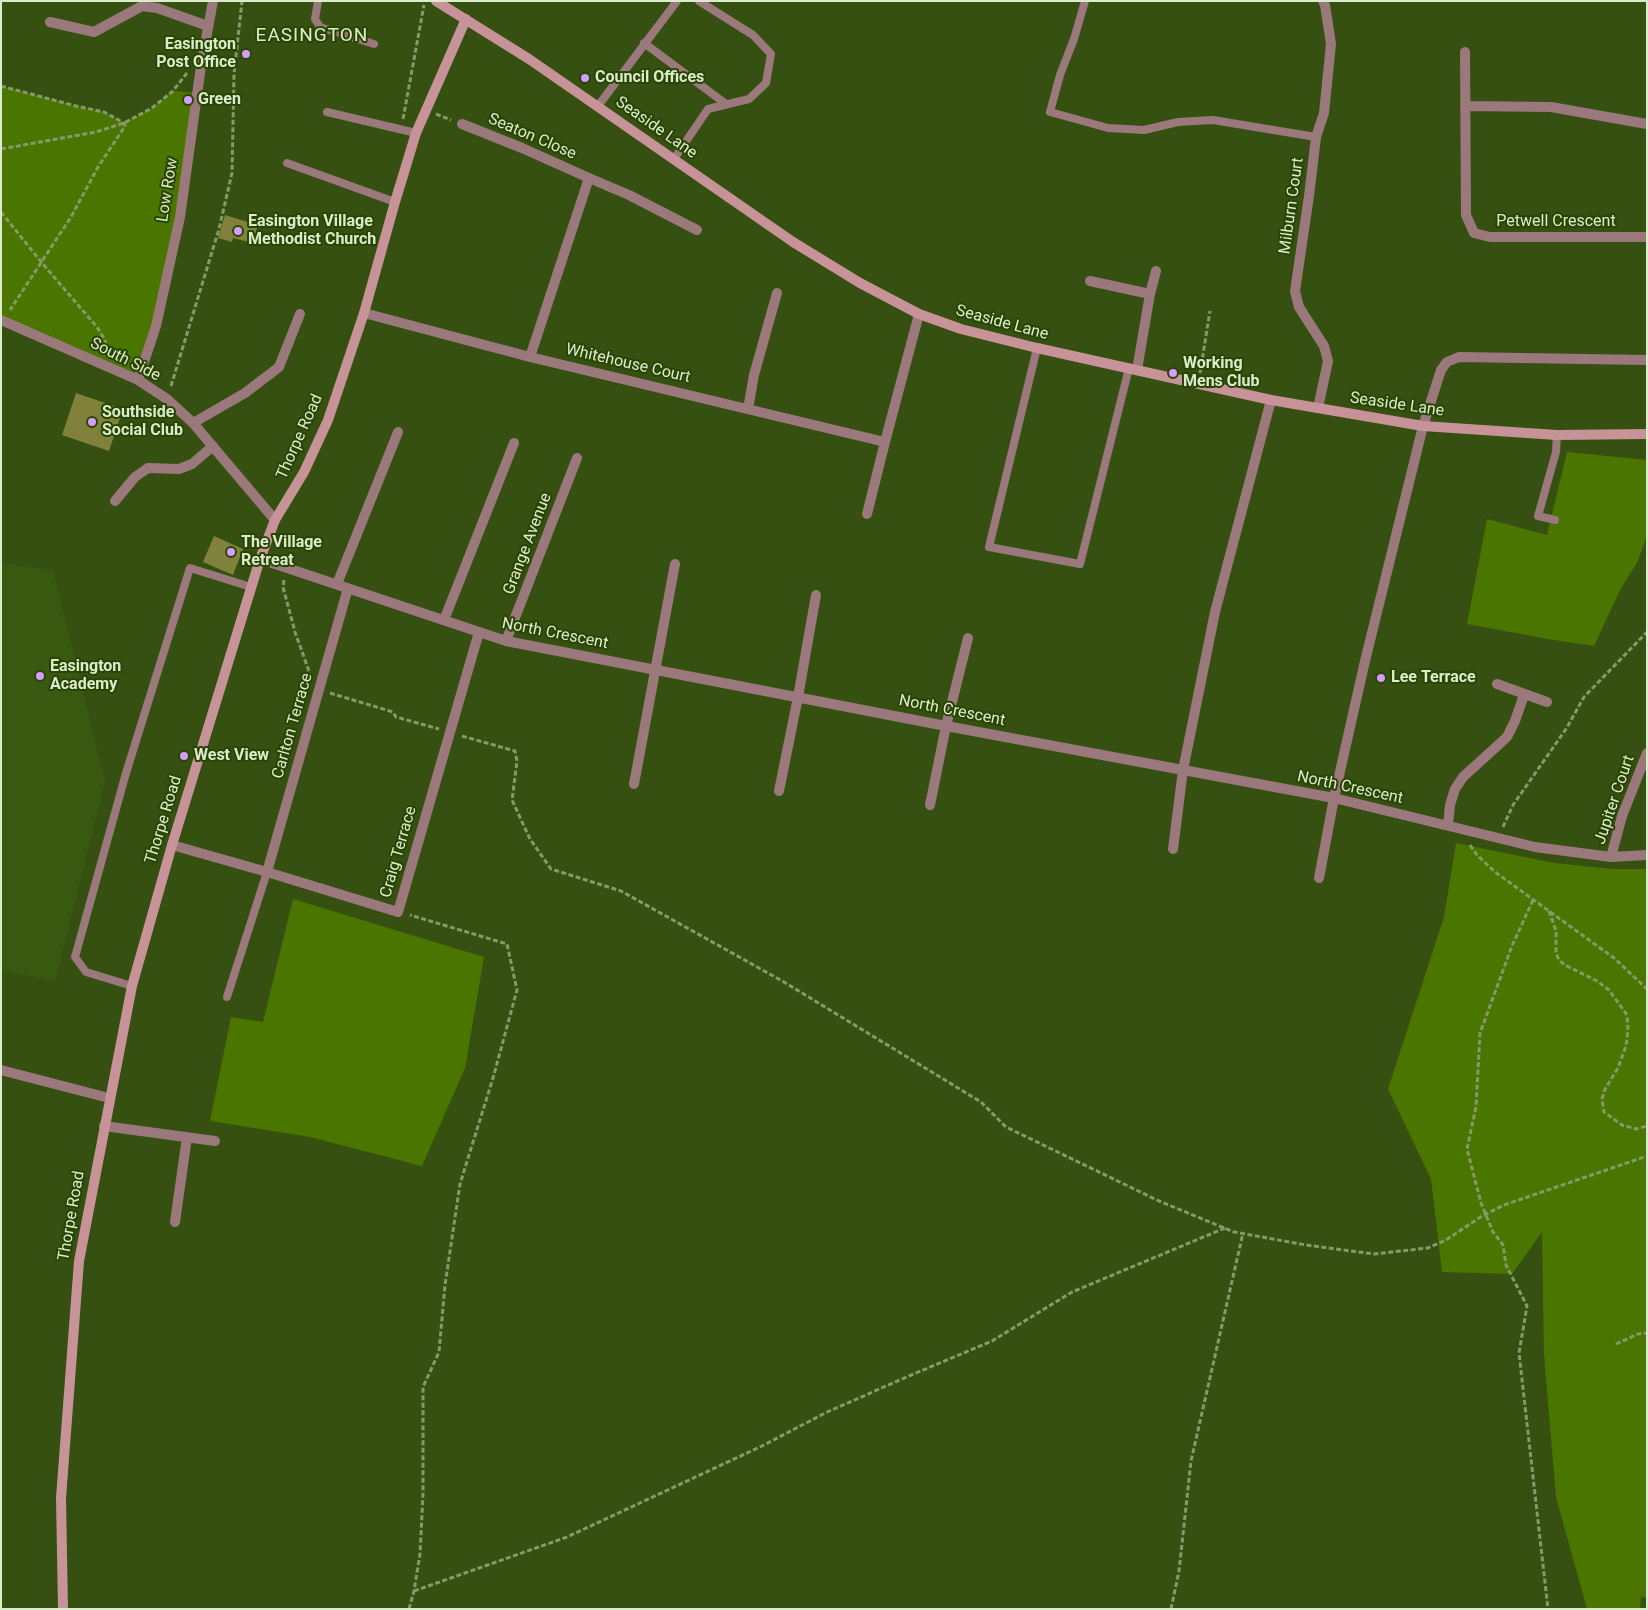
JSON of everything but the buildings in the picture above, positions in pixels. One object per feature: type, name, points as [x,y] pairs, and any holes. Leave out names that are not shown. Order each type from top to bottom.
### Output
[{"type":"main road","name":"Seaside Lane","points":[[436,1],[529,59],[793,242],[860,283],[919,314],[961,329],[1037,348],[1271,400],[1423,426],[1557,435],[1647,434]]},
{"type":"main road","name":"Thorpe Road","points":[[63,1609],[61,1498],[79,1261],[132,986],[172,845],[260,559],[275,520],[304,472],[328,420],[364,313],[416,134],[466,19]]},
{"type":"street","name":"Low Row","points":[[138,380],[156,326],[180,217],[201,66],[213,1]]},
{"type":"street","name":"Milburn Court","points":[[1318,408],[1328,361],[1324,346],[1299,307],[1295,291],[1316,137],[1324,113],[1331,44],[1326,5],[1323,1]]},
{"type":"street","points":[[50,22],[94,32],[142,6],[157,8],[208,26]]},
{"type":"street","name":"Petwell Crescent","points":[[1465,52],[1466,215],[1474,232],[1490,237],[1647,237]]},
{"type":"street","points":[[1465,106],[1551,107],[1647,124]]},
{"type":"street","name":"Seaton Close","points":[[462,124],[629,195],[697,230]]},
{"type":"street","points":[[530,357],[589,178]]},
{"type":"street","points":[[1133,369],[1156,271]]},
{"type":"street","points":[[1090,281],[1150,294]]},
{"type":"street","points":[[748,408],[754,375],[777,293]]},
{"type":"street","name":"Whitehouse Court","points":[[364,313],[530,357],[885,442]]},
{"type":"street","points":[[193,423],[244,393],[279,367],[300,314]]},
{"type":"street","points":[[867,514],[919,314]]},
{"type":"street","name":"South Side","points":[[4,317],[138,380],[167,399],[214,446],[275,520]]},
{"type":"street","points":[[1320,878],[1334,798],[1423,426],[1441,370],[1447,362],[1459,357],[1647,360]]},
{"type":"street","points":[[1173,849],[1183,770],[1216,612],[1271,400]]},
{"type":"street","points":[[337,584],[398,432]]},
{"type":"street","points":[[444,620],[514,443]]},
{"type":"street","points":[[115,501],[135,477],[148,468],[179,468],[192,464],[214,446]]},
{"type":"street","name":"Grange Avenue","points":[[506,641],[577,458]]},
{"type":"street","name":"North Crescent","points":[[260,559],[506,641],[946,726],[1334,798],[1535,847],[1611,857],[1647,855]]},
{"type":"street","points":[[634,784],[675,564]]},
{"type":"street","name":"Carlton Terrace","points":[[267,872],[348,588]]},
{"type":"street","points":[[779,791],[816,595]]},
{"type":"street","name":"Craig Terrace","points":[[172,845],[398,912],[479,632]]},
{"type":"street","points":[[930,805],[946,726],[968,638]]},
{"type":"street","points":[[1498,684],[1547,702]]},
{"type":"street","points":[[1448,825],[1450,805],[1455,789],[1463,777],[1506,737],[1515,721],[1524,694]]},
{"type":"street","name":"Jupiter Court","points":[[1611,857],[1622,816],[1647,753]]},
{"type":"street","points":[[1,1070],[109,1098]]},
{"type":"street","points":[[104,1126],[215,1141]]},
{"type":"street","points":[[175,1222],[186,1137]]},
{"type":"lane","points":[[318,1],[315,19],[320,27],[374,44]]},
{"type":"lane","points":[[598,106],[677,1]]},
{"type":"lane","points":[[674,159],[708,109],[749,98],[766,83],[771,54],[753,35],[699,1]]},
{"type":"lane","points":[[1085,1],[1074,39],[1060,75],[1050,112],[1108,128],[1144,130],[1178,122],[1213,120],[1316,137]]},
{"type":"lane","points":[[644,43],[726,104]]},
{"type":"lane","points":[[327,112],[416,134]]},
{"type":"lane","points":[[287,164],[395,202]]},
{"type":"lane","points":[[1037,348],[989,547],[1080,564],[1133,369]]},
{"type":"lane","points":[[1555,520],[1538,516],[1556,452],[1557,435]]},
{"type":"lane","points":[[132,986],[86,972],[75,957],[126,773],[190,568],[251,587]]},
{"type":"lane","points":[[227,998],[267,872]]},
{"type":"path","points":[[167,399],[230,188],[234,74],[242,1]]},
{"type":"path","points":[[401,130],[425,1]]},
{"type":"path","points":[[1,150],[96,132],[124,123],[152,108],[173,91],[186,74],[201,66]]},
{"type":"path","points":[[1,86],[104,112],[124,123]]},
{"type":"path","points":[[426,110],[462,124]]},
{"type":"path","points":[[4,317],[15,304],[71,217],[98,167],[125,126],[124,123]]},
{"type":"path","points":[[1,212],[97,328],[105,340],[107,350],[102,363]]},
{"type":"path","points":[[1199,384],[1210,311]]},
{"type":"path","points":[[284,567],[284,587],[295,632],[311,676],[320,690],[393,712],[396,717],[515,751],[517,761],[512,800],[530,839],[551,869],[621,892],[784,982],[981,1102],[1006,1127],[1159,1201],[1243,1233],[1306,1245],[1374,1254],[1428,1248],[1446,1240],[1504,1205],[1647,1156]]},
{"type":"path","points":[[1498,838],[1513,805],[1566,729],[1584,697],[1647,632]]},
{"type":"path","points":[[1459,828],[1477,855],[1494,872],[1614,958],[1647,989]]},
{"type":"path","points":[[1533,900],[1512,946],[1480,1033],[1476,1107],[1467,1149],[1481,1203],[1493,1232],[1503,1245],[1506,1265],[1528,1306],[1519,1353],[1548,1609]]},
{"type":"path","points":[[1549,911],[1556,931],[1556,953],[1559,960],[1597,981],[1609,990],[1627,1015],[1628,1031],[1626,1046],[1618,1068],[1605,1089],[1602,1099],[1604,1112],[1610,1119],[1622,1126],[1636,1129],[1647,1126]]},
{"type":"path","points":[[398,912],[507,944],[517,990],[494,1078],[460,1184],[445,1285],[439,1352],[424,1387],[423,1503],[420,1554],[414,1591],[408,1609]]},
{"type":"path","points":[[414,1591],[566,1537],[762,1446],[827,1412],[992,1341],[1072,1292],[1226,1228]]},
{"type":"path","points":[[1171,1609],[1179,1571],[1191,1461],[1243,1233]]},
{"type":"path","points":[[1616,1344],[1638,1334],[1647,1333]]},
{"type":"shaded area","points":[[1,86],[104,112],[124,123],[152,108],[173,91],[197,93],[180,217],[138,380],[1,320]]},
{"type":"shaded area","points":[[1567,452],[1647,460],[1647,536],[1637,563],[1620,590],[1594,646],[1467,624],[1487,519],[1547,535]]},
{"type":"shaded area","name":"Easington Academy","points":[[1,563],[53,570],[105,781],[55,981],[1,970]]},
{"type":"shaded area","points":[[1456,843],[1554,863],[1613,869],[1647,869],[1647,1598],[1641,1597],[1640,1609],[1587,1609],[1556,1497],[1544,1355],[1542,1232],[1512,1274],[1442,1272],[1431,1179],[1388,1089],[1444,917]]},
{"type":"shaded area","points":[[293,899],[484,957],[465,1068],[422,1166],[310,1137],[210,1121],[231,1017],[263,1022]]},
{"type":"place","name":"Easington Post Office","points":[[246,54]]},
{"type":"place","name":"Council Offices","points":[[585,78]]},
{"type":"place","name":"Green","points":[[188,100]]},
{"type":"place","name":"Easington Village Methodist Church","points":[[238,231]]},
{"type":"place","name":"Working Mens Club","points":[[1173,373]]},
{"type":"place","name":"Southside Social Club","points":[[92,422]]},
{"type":"place","name":"The Village Retreat","points":[[231,552]]},
{"type":"place","name":"Easington Academy","points":[[40,676]]},
{"type":"place","name":"Lee Terrace","points":[[1381,678]]},
{"type":"place","name":"West View","points":[[184,756]]},
{"type":"district","name":"EASINGTON","points":[[312,36]]}]
